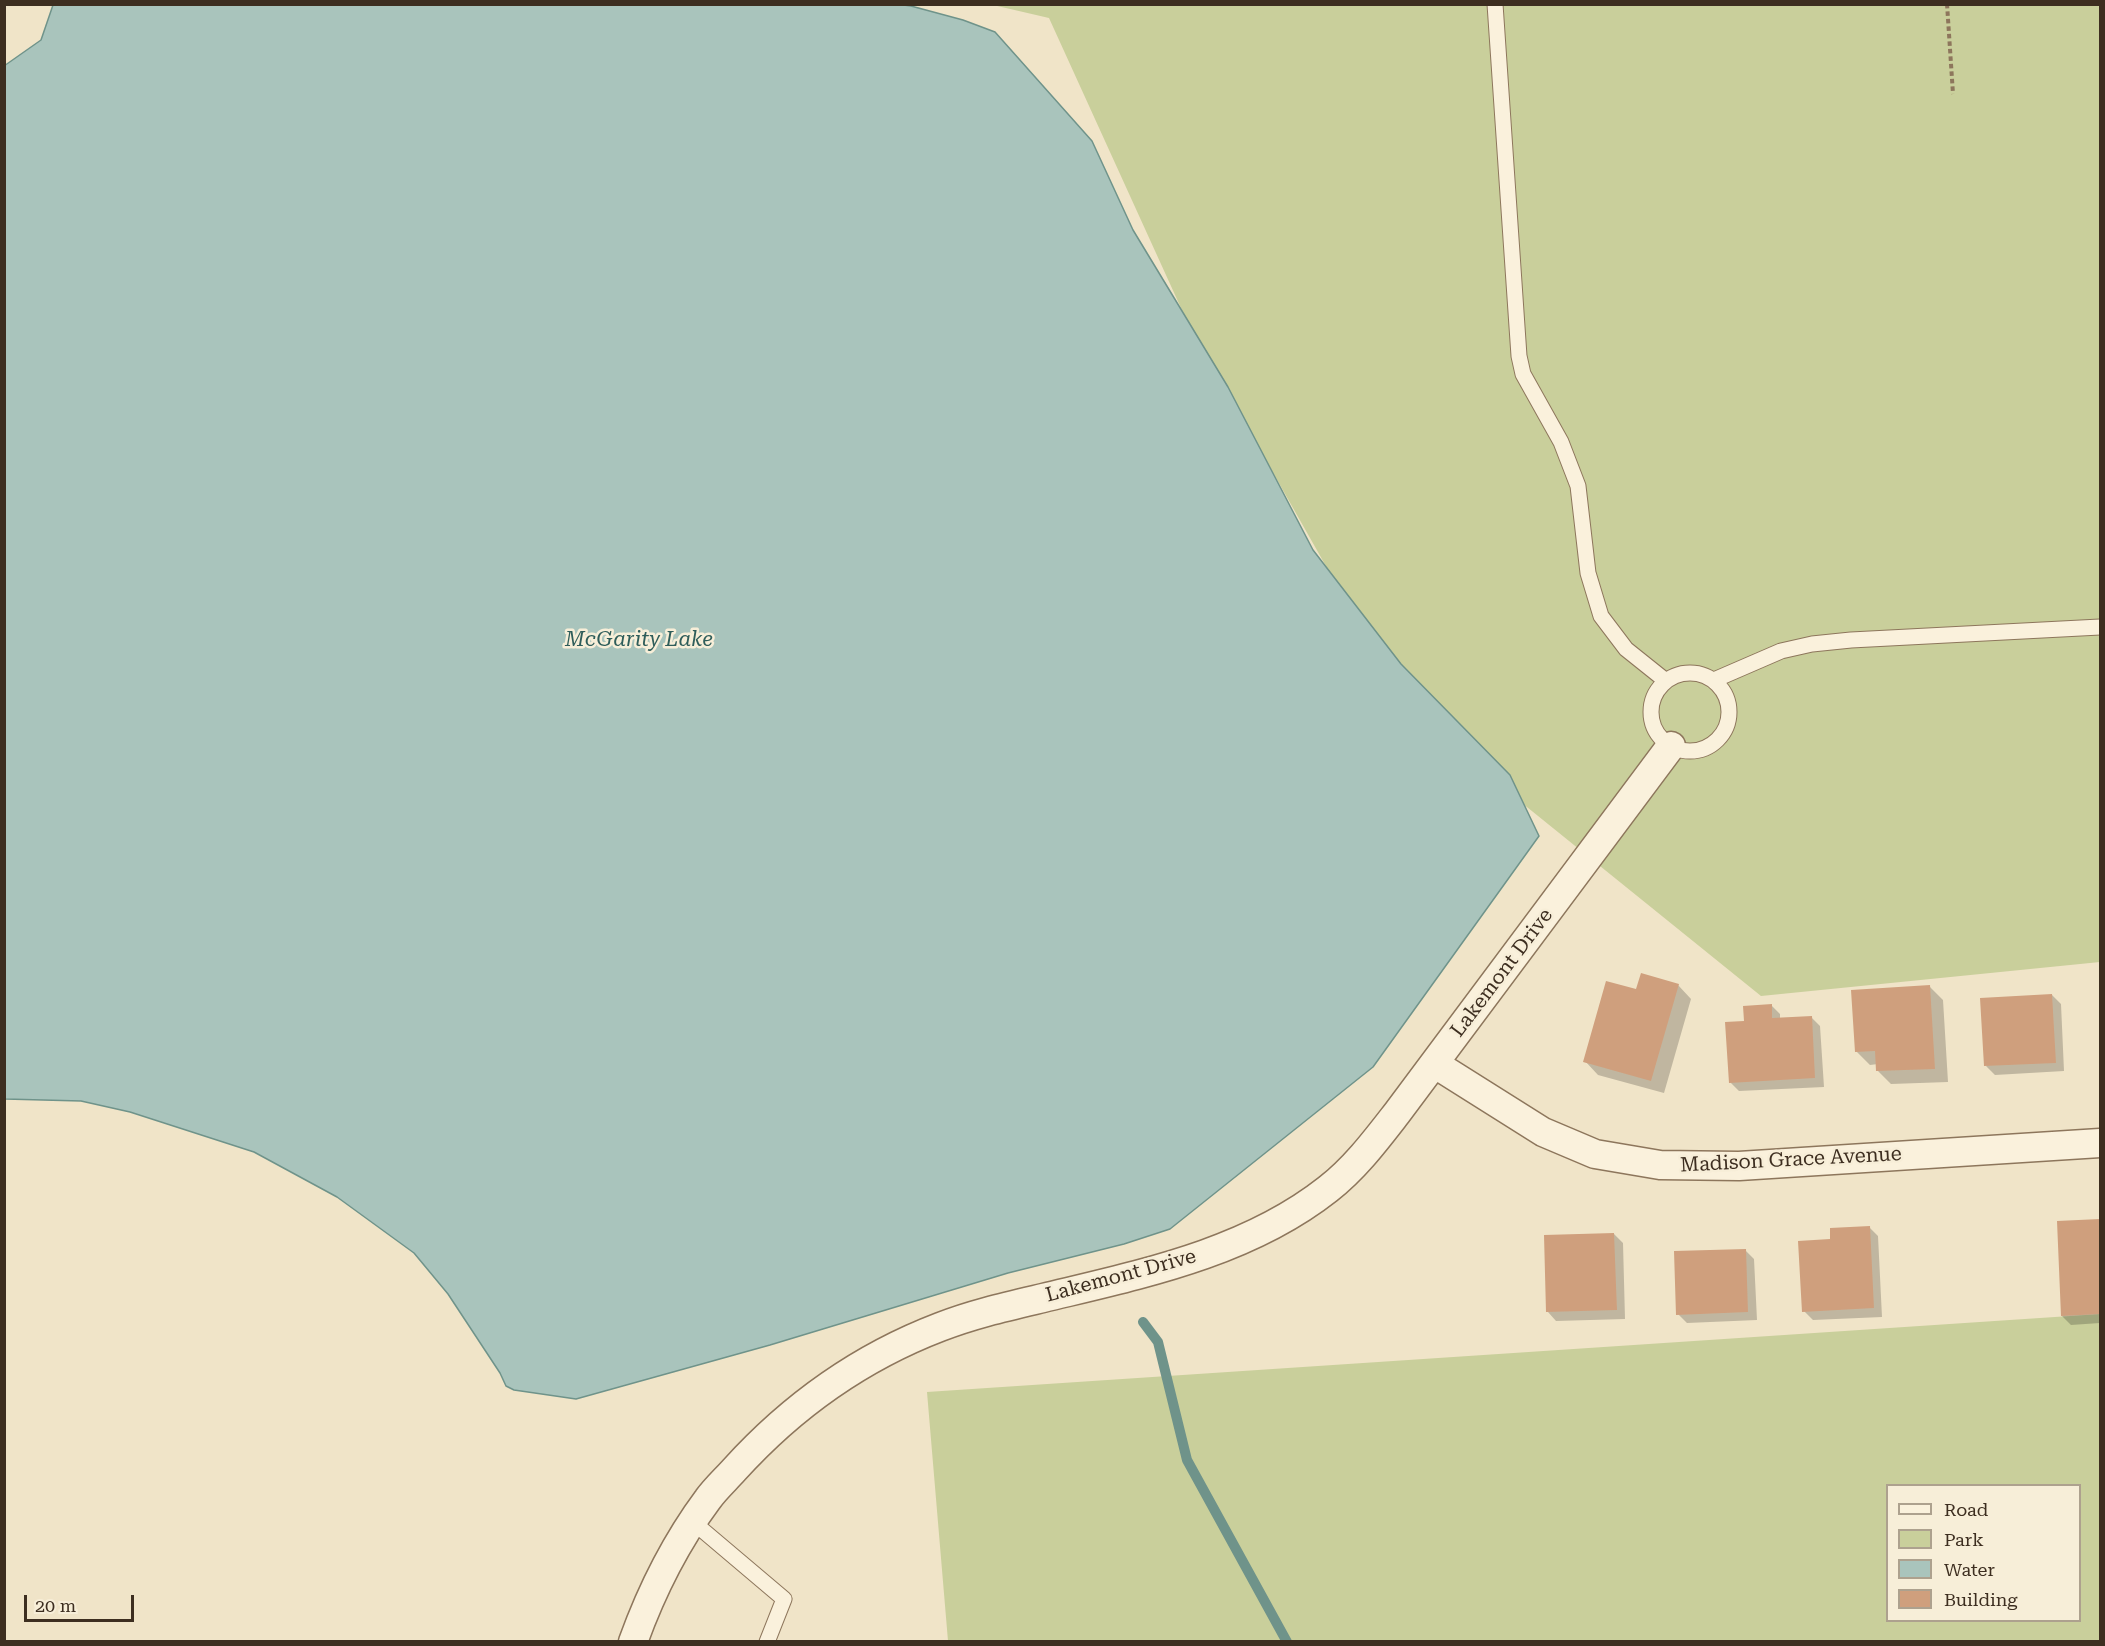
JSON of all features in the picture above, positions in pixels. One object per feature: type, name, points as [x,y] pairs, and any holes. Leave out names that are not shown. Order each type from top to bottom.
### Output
[{"type":"street","name":"Lakemont Drive","points":[[633,1641],[654,1590],[679,1543],[708,1499],[749,1454],[791,1414],[835,1380],[885,1351],[941,1326],[1013,1305],[1159,1270],[1238,1241],[1284,1218],[1328,1189],[1363,1156],[1435,1064],[1671,746]]},
{"type":"street","name":"Madison Grace Avenue","points":[[1435,1064],[1543,1132],[1595,1154],[1660,1165],[1739,1166],[2100,1143]]},
{"type":"lane","points":[[1495,4],[1519,356],[1523,374],[1561,442],[1578,486],[1588,573],[1600,616],[1626,649],[1665,681]]},
{"type":"lane","points":[[1714,680],[1781,651],[1812,644],[2100,627]]},
{"type":"lane","points":[[1689,672],[1703,674],[1714,680],[1724,690],[1729,702],[1730,715],[1727,728],[1709,747],[1696,751],[1683,751],[1671,746],[1657,733],[1651,715],[1654,696],[1665,681],[1677,674],[1689,672]]},
{"type":"lane","points":[[693,1522],[784,1599],[767,1641]]},
{"type":"path","points":[[1947,4],[1953,94]]},
{"type":"green space","points":[[993,5],[2100,5],[2100,962],[1761,996],[1408,711],[1186,319],[1049,18]]},
{"type":"green space","points":[[2100,1314],[2100,1641],[948,1641],[927,1392]]},
{"type":"water","name":"McGarity Lake","points":[[896,4],[963,20],[995,32],[1092,141],[1133,230],[1228,387],[1313,550],[1401,664],[1510,775],[1539,836],[1373,1067],[1170,1229],[1124,1244],[1008,1273],[770,1345],[576,1399],[514,1390],[506,1386],[500,1373],[448,1294],[414,1253],[337,1197],[254,1152],[130,1112],[81,1101],[5,1099],[4,66],[41,40],[53,5]]},
{"type":"building","points":[[1641,973],[1679,984],[1651,1081],[1583,1062],[1606,981],[1636,989]]},
{"type":"building","points":[[1930,985],[1935,1069],[1876,1071],[1875,1051],[1855,1052],[1851,990]]},
{"type":"building","points":[[2052,994],[2056,1063],[1984,1066],[1980,998]]},
{"type":"building","points":[[1772,1004],[1772,1018],[1812,1016],[1815,1078],[1729,1083],[1725,1022],[1744,1021],[1743,1006]]},
{"type":"building","points":[[2100,1219],[2100,1314],[2061,1316],[2057,1221]]},
{"type":"building","points":[[1870,1226],[1874,1308],[1802,1312],[1798,1241],[1830,1239],[1830,1228]]},
{"type":"building","points":[[1614,1233],[1617,1310],[1546,1312],[1544,1235]]},
{"type":"building","points":[[1746,1249],[1748,1312],[1676,1315],[1674,1251]]},
{"type":"waterway","points":[[1143,1322],[1158,1342],[1187,1460],[1287,1642]]}]
